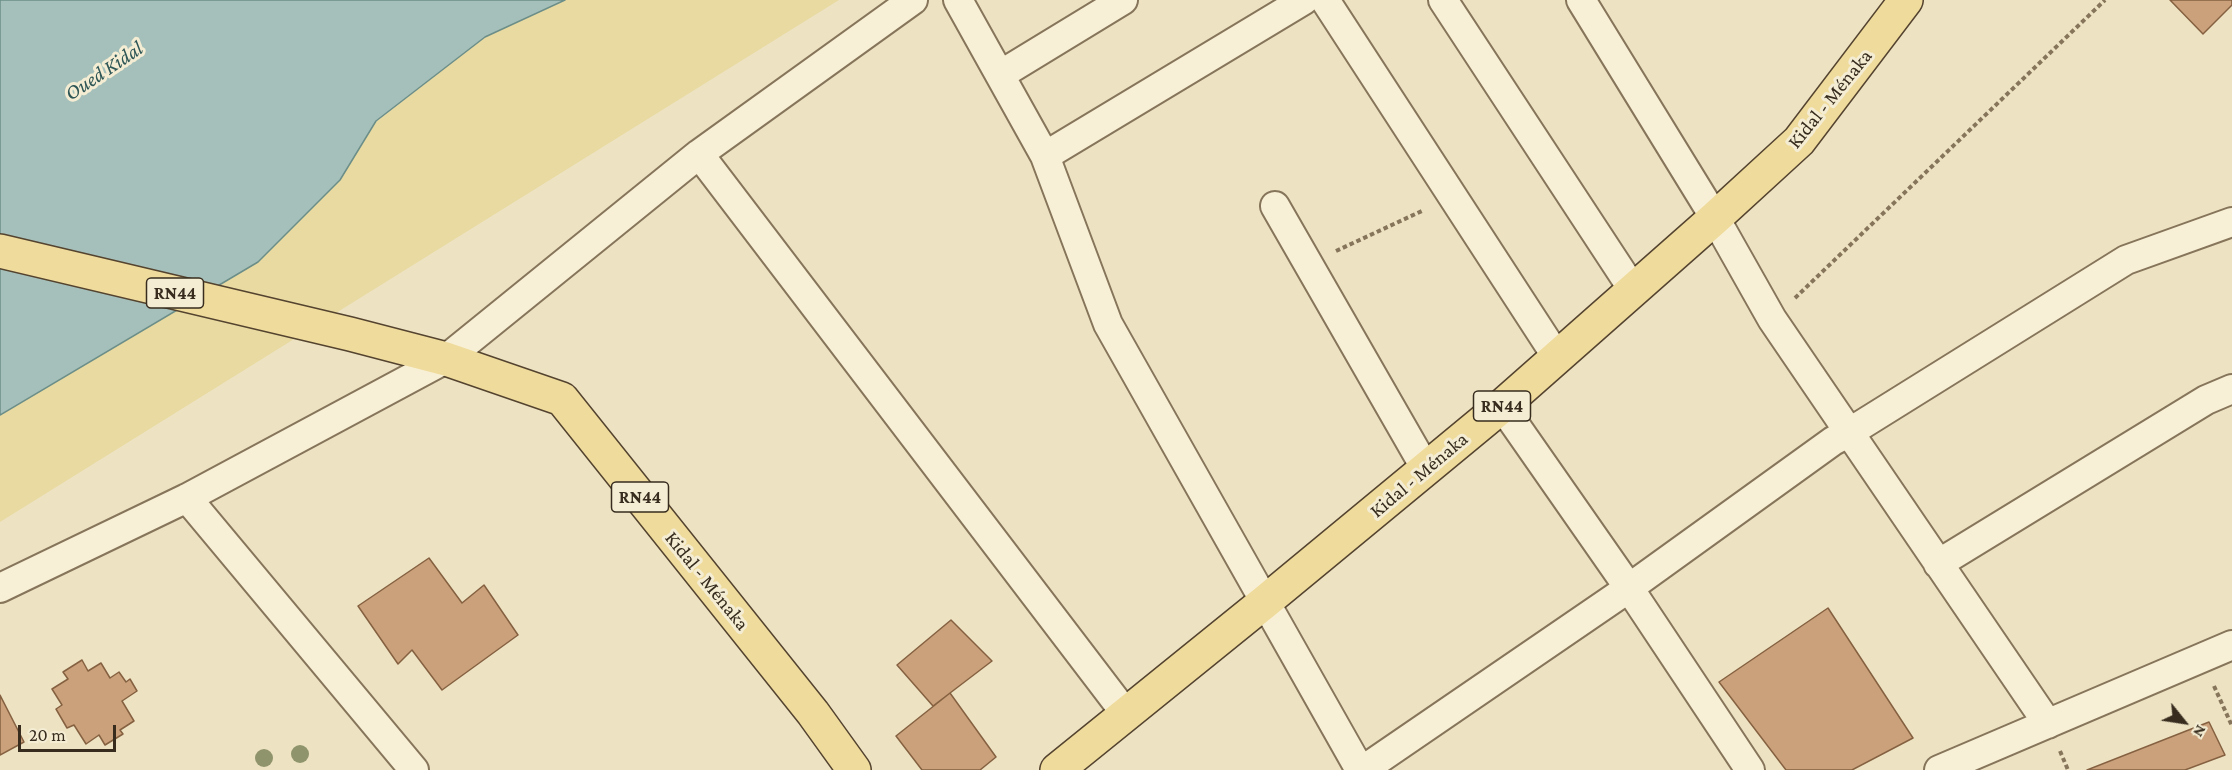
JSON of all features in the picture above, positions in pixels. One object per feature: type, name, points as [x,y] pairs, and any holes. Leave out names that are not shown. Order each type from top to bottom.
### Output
[{"type":"main road","name":"Kidal - Ménaka","points":[[1057,770],[1502,406],[1715,218],[1799,141],[1906,0]]},
{"type":"main road","name":"Kidal - Ménaka","points":[[0,251],[446,359],[562,399],[813,713],[854,770]]},
{"type":"street","points":[[0,588],[187,498],[446,359],[699,154],[913,0]]},
{"type":"street","points":[[958,0],[1045,156],[1108,324],[1361,770],[1629,588],[1833,441],[1851,432],[2126,260],[2232,222]]},
{"type":"street","points":[[1000,75],[1123,0]]},
{"type":"street","points":[[1045,156],[1304,0]]},
{"type":"street","points":[[1325,0],[1557,357]]},
{"type":"street","points":[[1443,0],[1634,291]]},
{"type":"street","points":[[1581,0],[1715,218],[1773,319],[2048,724]]},
{"type":"street","points":[[699,154],[1126,714]]},
{"type":"street","points":[[1275,206],[1426,469]]},
{"type":"street","points":[[1938,564],[2206,400],[2232,389]]},
{"type":"street","points":[[1502,406],[1629,588],[1750,770]]},
{"type":"street","points":[[187,498],[414,770]]},
{"type":"street","points":[[1939,770],[2232,645]]},
{"type":"path","points":[[1773,319],[2105,0]]},
{"type":"path","points":[[1308,264],[1453,196]]},
{"type":"path","points":[[2202,658],[2232,726]]},
{"type":"sand","points":[[565,0],[839,0],[0,522],[0,415],[258,262],[340,180],[376,122],[485,37]]},
{"type":"water","name":"Oued Kidal","points":[[0,0],[565,0],[485,37],[376,121],[340,180],[258,262],[0,415]]},
{"type":"building","points":[[2170,0],[2232,0],[2232,5],[2203,34]]},
{"type":"building","points":[[429,558],[462,603],[484,585],[518,635],[442,690],[412,650],[398,664],[358,606]]},
{"type":"building","points":[[1828,608],[1913,738],[1852,770],[1786,770],[1719,682]]},
{"type":"building","points":[[951,620],[992,661],[933,706],[897,665]]},
{"type":"building","points":[[82,660],[88,671],[101,663],[110,678],[119,672],[126,682],[130,679],[137,691],[122,701],[134,721],[120,730],[123,734],[105,745],[99,735],[86,744],[74,725],[67,728],[56,709],[62,705],[52,689],[68,679],[63,672]]},
{"type":"building","points":[[950,693],[996,757],[980,770],[922,770],[896,736]]},
{"type":"building","points":[[0,695],[24,742],[0,755]]},
{"type":"building","points":[[2209,722],[2225,755],[2185,770],[2087,770]]}]
